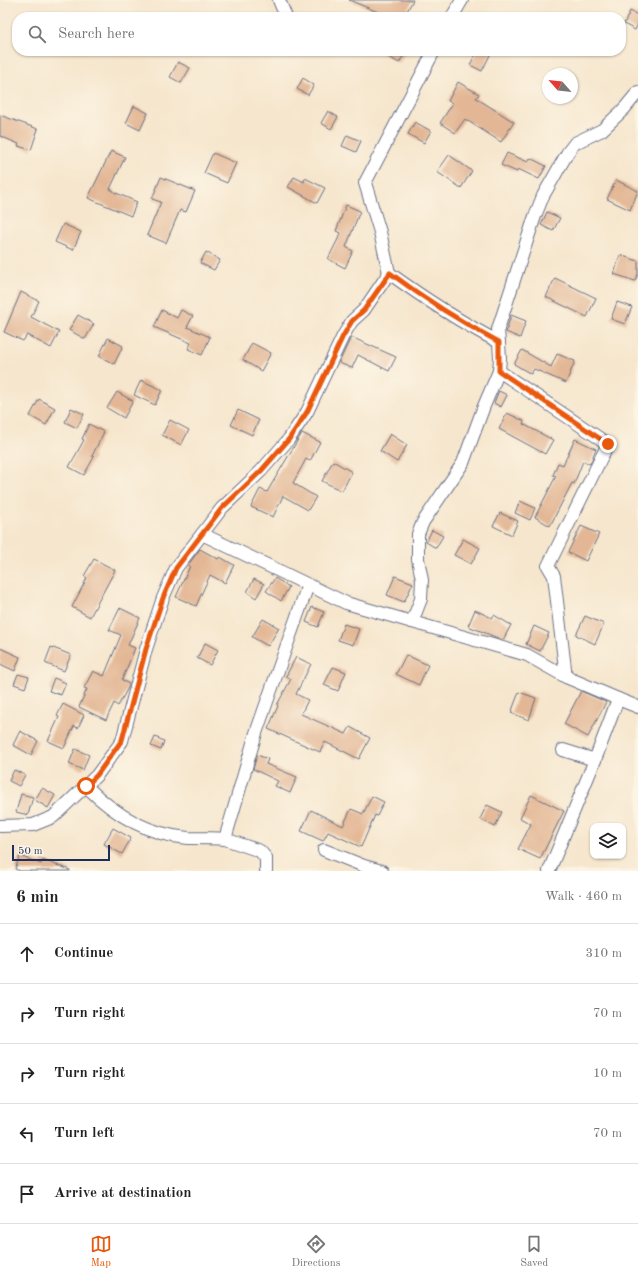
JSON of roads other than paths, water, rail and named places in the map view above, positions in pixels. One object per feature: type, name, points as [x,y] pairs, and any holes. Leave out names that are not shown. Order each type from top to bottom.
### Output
[{"type":"street","points":[[279,0],[284,12]]},
{"type":"street","points":[[455,12],[462,0]]},
{"type":"street","points":[[431,56],[365,183],[380,232],[390,273],[425,299],[450,315],[499,342]]},
{"type":"street","points":[[412,622],[421,599],[422,580],[418,559],[418,534],[423,522],[463,463],[484,406],[499,371],[498,329],[543,196],[575,143],[602,130],[624,109],[638,92]]},
{"type":"street","points":[[0,826],[33,826],[52,817],[97,775],[122,740],[146,649],[163,598],[176,568],[222,508],[261,471],[289,439],[307,412],[343,336],[352,321],[364,310],[390,273]]},
{"type":"street","points":[[499,371],[608,444],[548,566],[554,576],[566,677]]},
{"type":"street","points":[[202,534],[346,603],[527,655],[566,677],[638,707]]},
{"type":"street","points":[[225,839],[256,733],[308,585]]},
{"type":"street","points":[[548,871],[595,760],[618,699]]},
{"type":"street","points":[[563,750],[595,760]]},
{"type":"street","points":[[86,786],[114,811],[140,826],[162,834],[187,838],[225,839],[260,851],[266,858],[266,871]]},
{"type":"street","points":[[324,850],[364,866],[382,871]]}]
